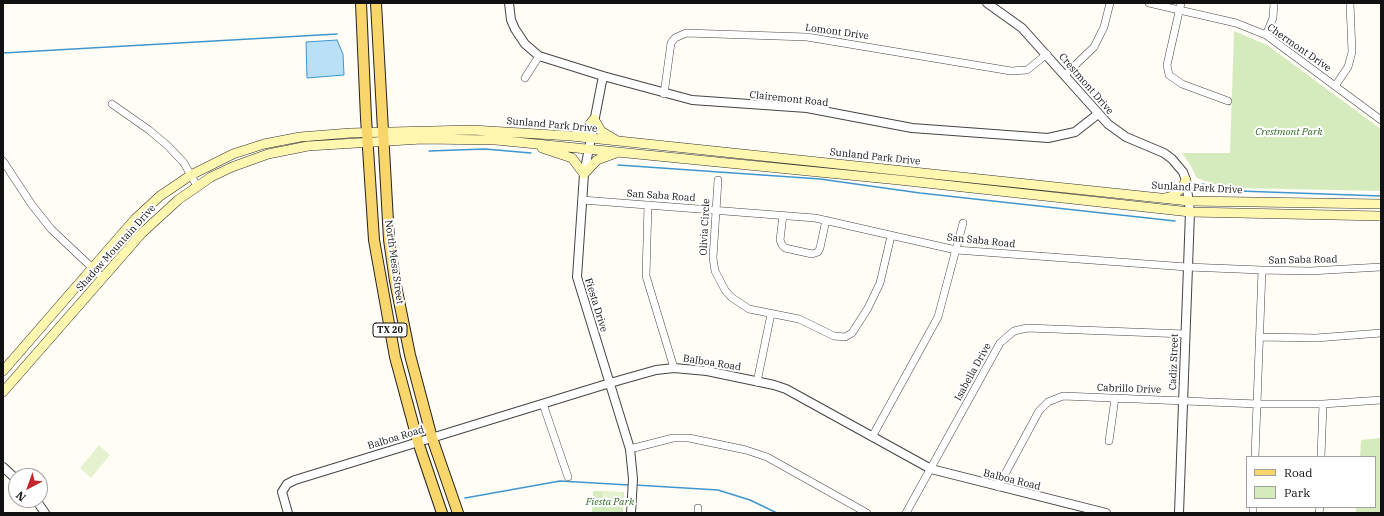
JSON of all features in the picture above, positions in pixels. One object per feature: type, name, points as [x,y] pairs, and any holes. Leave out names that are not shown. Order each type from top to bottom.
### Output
[{"type":"main road","name":"North Mesa Street","points":[[361,3],[367,138],[374,240],[395,357],[418,442],[442,513]]},
{"type":"main road","name":"North Mesa Street","points":[[376,3],[382,137],[389,240],[395,281],[410,355],[432,438],[458,513]]},
{"type":"main road","points":[[571,136],[584,130],[594,119],[601,131],[620,142]]},
{"type":"main road","name":"Sunland Park Drive","points":[[367,138],[472,134],[571,136],[1189,201],[1381,204]]},
{"type":"main road","name":"Sunland Park Drive","points":[[472,134],[530,143],[907,181],[1190,212],[1381,216]]},
{"type":"main road","name":"Shadow Mountain Drive","points":[[3,371],[92,268],[146,209],[191,175],[233,154],[264,144],[300,137],[367,138]]},
{"type":"main road","name":"Shadow Mountain Drive","points":[[3,392],[156,218],[197,186],[232,167],[268,154],[308,146],[367,138]]},
{"type":"main road","points":[[530,143],[572,158],[584,174],[597,160],[621,152]]},
{"type":"main road","points":[[1164,198],[1172,196],[1182,188],[1186,180]]},
{"type":"main road","points":[[374,240],[389,240]]},
{"type":"main road","points":[[395,357],[410,355]]},
{"type":"street","name":"Clairemont Road","points":[[509,3],[515,29],[525,44],[538,56],[664,94],[692,100],[807,108],[912,128],[1048,138],[1075,132],[1098,114]]},
{"type":"street","name":"Crestmont Drive","points":[[987,3],[1022,28],[1048,54],[1098,114],[1126,137],[1164,153],[1172,159],[1180,168],[1186,180],[1190,212]]},
{"type":"street","points":[[1065,75],[1094,47],[1104,27],[1110,3]]},
{"type":"street","name":"Chermont Drive","points":[[1149,3],[1180,7],[1236,23],[1266,35],[1381,120]]},
{"type":"street","points":[[1266,35],[1273,18],[1274,3]]},
{"type":"street","points":[[1336,86],[1348,67],[1352,52],[1350,3]]},
{"type":"street","points":[[1180,7],[1167,65],[1169,75],[1182,84],[1228,101]]},
{"type":"street","name":"Lomont Drive","points":[[664,94],[671,43],[675,38],[686,33],[807,37],[1011,71],[1026,70],[1034,66],[1048,54]]},
{"type":"street","points":[[525,78],[538,56]]},
{"type":"street","name":"Fiesta Drive","points":[[603,76],[584,174],[577,277],[630,449],[633,482],[631,513]]},
{"type":"street","points":[[112,104],[162,140],[184,164],[197,186]]},
{"type":"street","points":[[264,144],[268,154]]},
{"type":"street","points":[[4,164],[48,224],[103,278]]},
{"type":"street","name":"Olivia Circle","points":[[718,180],[713,258],[715,271],[719,281],[731,297],[749,309],[803,321],[834,336],[845,337],[852,333],[868,308],[880,283],[891,236]]},
{"type":"street","name":"San Saba Road","points":[[582,200],[783,215],[826,220],[956,250],[1187,267],[1310,271],[1381,267]]},
{"type":"street","points":[[648,206],[646,276],[674,368]]},
{"type":"street","name":"Cadiz Street","points":[[1178,513],[1190,212]]},
{"type":"street","points":[[783,215],[780,240],[782,245],[785,248],[812,254],[818,252],[820,248],[826,220]]},
{"type":"street","points":[[872,437],[938,317],[963,223]]},
{"type":"street","points":[[1255,456],[1262,270]]},
{"type":"street","points":[[757,382],[771,314]]},
{"type":"street","name":"Isabella Drive","points":[[906,513],[1000,343],[1014,331],[1027,328],[1185,334]]},
{"type":"street","points":[[1260,336],[1316,338],[1381,333]]},
{"type":"street","points":[[32,337],[43,346]]},
{"type":"street","name":"Balboa Road","points":[[288,513],[282,496],[283,489],[295,480],[610,383],[656,370],[674,368],[707,371],[786,389],[931,469],[1106,513]]},
{"type":"street","name":"Cabrillo Drive","points":[[998,487],[1039,411],[1048,402],[1063,396],[1258,404],[1323,404],[1381,400]]},
{"type":"street","points":[[1109,441],[1115,398]]},
{"type":"street","points":[[543,404],[568,476]]},
{"type":"street","points":[[1321,456],[1323,404]]},
{"type":"street","points":[[630,449],[673,438],[689,438],[746,450],[767,457],[867,513]]},
{"type":"green space","name":"Crestmont Park","points":[[1234,31],[1267,45],[1381,129],[1381,191],[1242,188],[1217,185],[1197,178],[1182,153],[1230,153]]},
{"type":"green space","points":[[1381,438],[1381,513],[1356,513],[1356,508],[1376,508],[1376,456],[1360,456],[1361,440]]},
{"type":"green space","points":[[99,445],[110,455],[91,478],[80,468]]},
{"type":"green space","name":"Fiesta Park","points":[[593,491],[624,492],[623,513],[592,513]]},
{"type":"green space","points":[[602,491],[622,492],[621,507],[602,507]]},
{"type":"water","points":[[337,40],[343,54],[344,75],[307,78],[306,42]]},
{"type":"waterway","points":[[3,53],[337,34]]},
{"type":"waterway","points":[[429,151],[485,149],[531,153]]},
{"type":"waterway","points":[[618,165],[820,179],[920,193],[1175,221]]},
{"type":"waterway","points":[[1202,184],[1239,191],[1381,196]]},
{"type":"waterway","points":[[465,498],[560,481],[629,485]]},
{"type":"waterway","points":[[635,485],[718,490],[750,500],[777,513]]}]
